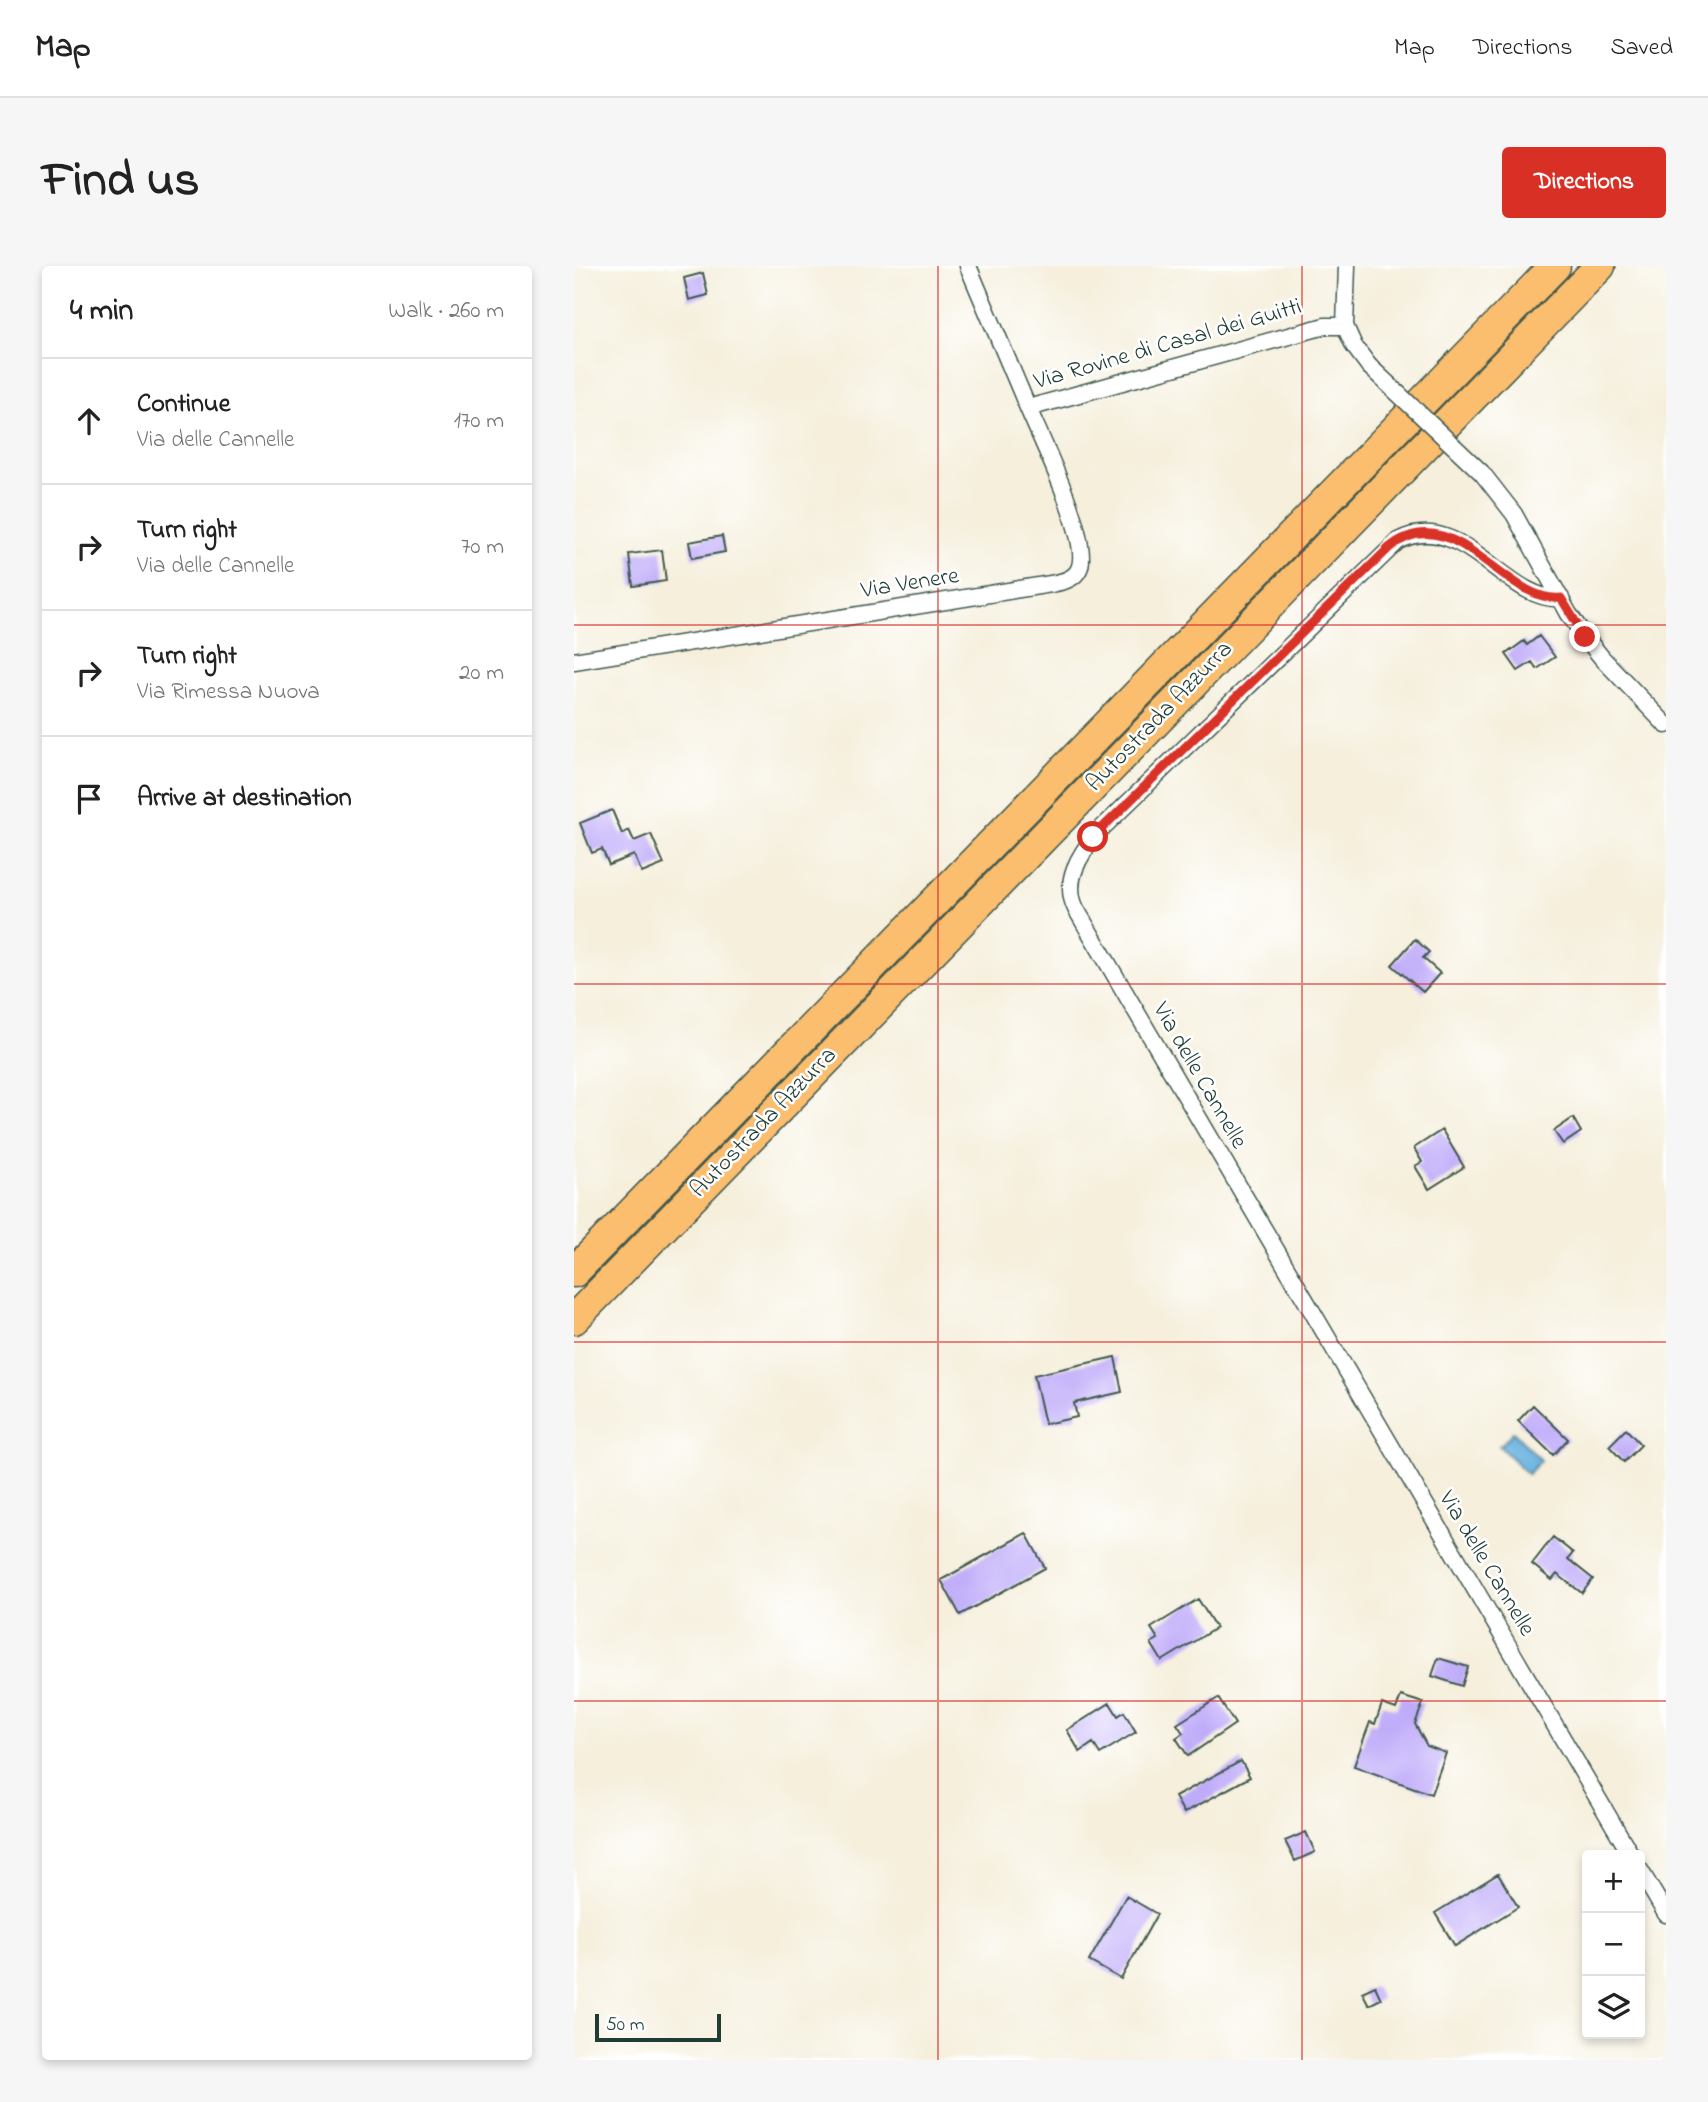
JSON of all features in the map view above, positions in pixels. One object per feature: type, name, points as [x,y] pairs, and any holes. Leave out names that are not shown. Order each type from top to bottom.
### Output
[{"type":"highway","name":"Autostrada Azzurra","points":[[574,1272],[1555,266]]},
{"type":"highway","name":"Autostrada Azzurra","points":[[574,1319],[1600,266]]},
{"type":"street","name":"Via Rovine di Casal dei Guitti","points":[[968,266],[1028,408],[1310,329],[1325,326],[1345,327]]},
{"type":"street","points":[[1346,266],[1345,327],[1354,346],[1369,366],[1482,472],[1514,513],[1561,598],[1594,648],[1666,725]]},
{"type":"street","name":"Via Venere","points":[[574,660],[1051,584],[1071,578],[1077,573],[1082,553],[1077,526],[1028,408]]},
{"type":"street","name":"Via delle Cannelle","points":[[1561,598],[1547,598],[1528,589],[1453,540],[1422,534],[1398,541],[1098,832],[1078,862],[1070,891],[1076,909],[1628,1850]]},
{"type":"street","points":[[1645,1878],[1666,1914]]},
{"type":"water","points":[[1513,1432],[1541,1460],[1528,1474],[1499,1446]]},
{"type":"building","points":[[703,273],[708,295],[689,300],[684,278]]},
{"type":"building","points":[[722,536],[725,552],[692,558],[689,542]]},
{"type":"building","points":[[662,550],[666,581],[633,586],[629,554]]},
{"type":"building","points":[[1539,636],[1555,657],[1537,669],[1532,662],[1518,671],[1506,654],[1524,641],[1527,645]]},
{"type":"building","points":[[612,810],[622,834],[629,830],[634,841],[651,834],[664,864],[642,873],[634,855],[609,865],[602,849],[592,853],[580,823]]},
{"type":"building","points":[[1415,939],[1429,952],[1423,958],[1440,973],[1423,992],[1392,965]]},
{"type":"building","points":[[1573,1118],[1581,1132],[1563,1144],[1554,1131]]},
{"type":"building","points":[[1442,1130],[1464,1167],[1429,1189],[1415,1166],[1422,1162],[1414,1148]]},
{"type":"building","points":[[1115,1357],[1122,1392],[1074,1403],[1077,1417],[1045,1424],[1034,1375]]},
{"type":"building","points":[[1533,1405],[1568,1439],[1553,1455],[1518,1421]]},
{"type":"building","points":[[1626,1429],[1641,1445],[1624,1462],[1609,1446]]},
{"type":"building","points":[[1026,1533],[1045,1568],[960,1615],[941,1580]]},
{"type":"building","points":[[1553,1537],[1573,1553],[1568,1559],[1593,1579],[1582,1593],[1557,1574],[1552,1580],[1532,1564]]},
{"type":"building","points":[[1198,1599],[1216,1628],[1162,1661],[1151,1643],[1158,1639],[1151,1628]]},
{"type":"building","points":[[1438,1658],[1468,1667],[1462,1686],[1432,1676]]},
{"type":"building","points":[[1401,1696],[1423,1703],[1415,1724],[1427,1746],[1446,1753],[1431,1794],[1354,1766],[1370,1722],[1375,1724],[1382,1704],[1396,1709]]},
{"type":"building","points":[[1218,1698],[1235,1724],[1188,1756],[1176,1738],[1183,1733],[1177,1724]]},
{"type":"building","points":[[1110,1703],[1118,1716],[1124,1712],[1136,1732],[1100,1754],[1093,1743],[1080,1752],[1067,1730]]},
{"type":"building","points":[[1241,1761],[1250,1777],[1184,1813],[1175,1797]]},
{"type":"building","points":[[1306,1832],[1315,1852],[1295,1861],[1285,1841]]},
{"type":"building","points":[[1498,1874],[1518,1907],[1455,1946],[1435,1913]]},
{"type":"building","points":[[1126,1896],[1157,1914],[1121,1979],[1089,1961]]},
{"type":"building","points":[[1375,1986],[1381,1999],[1369,2005],[1362,1992]]},
{"type":"route","points":[[1093,837],[1389,548],[1403,538],[1418,534],[1453,540],[1528,589],[1543,597],[1561,598],[1585,637]]}]
